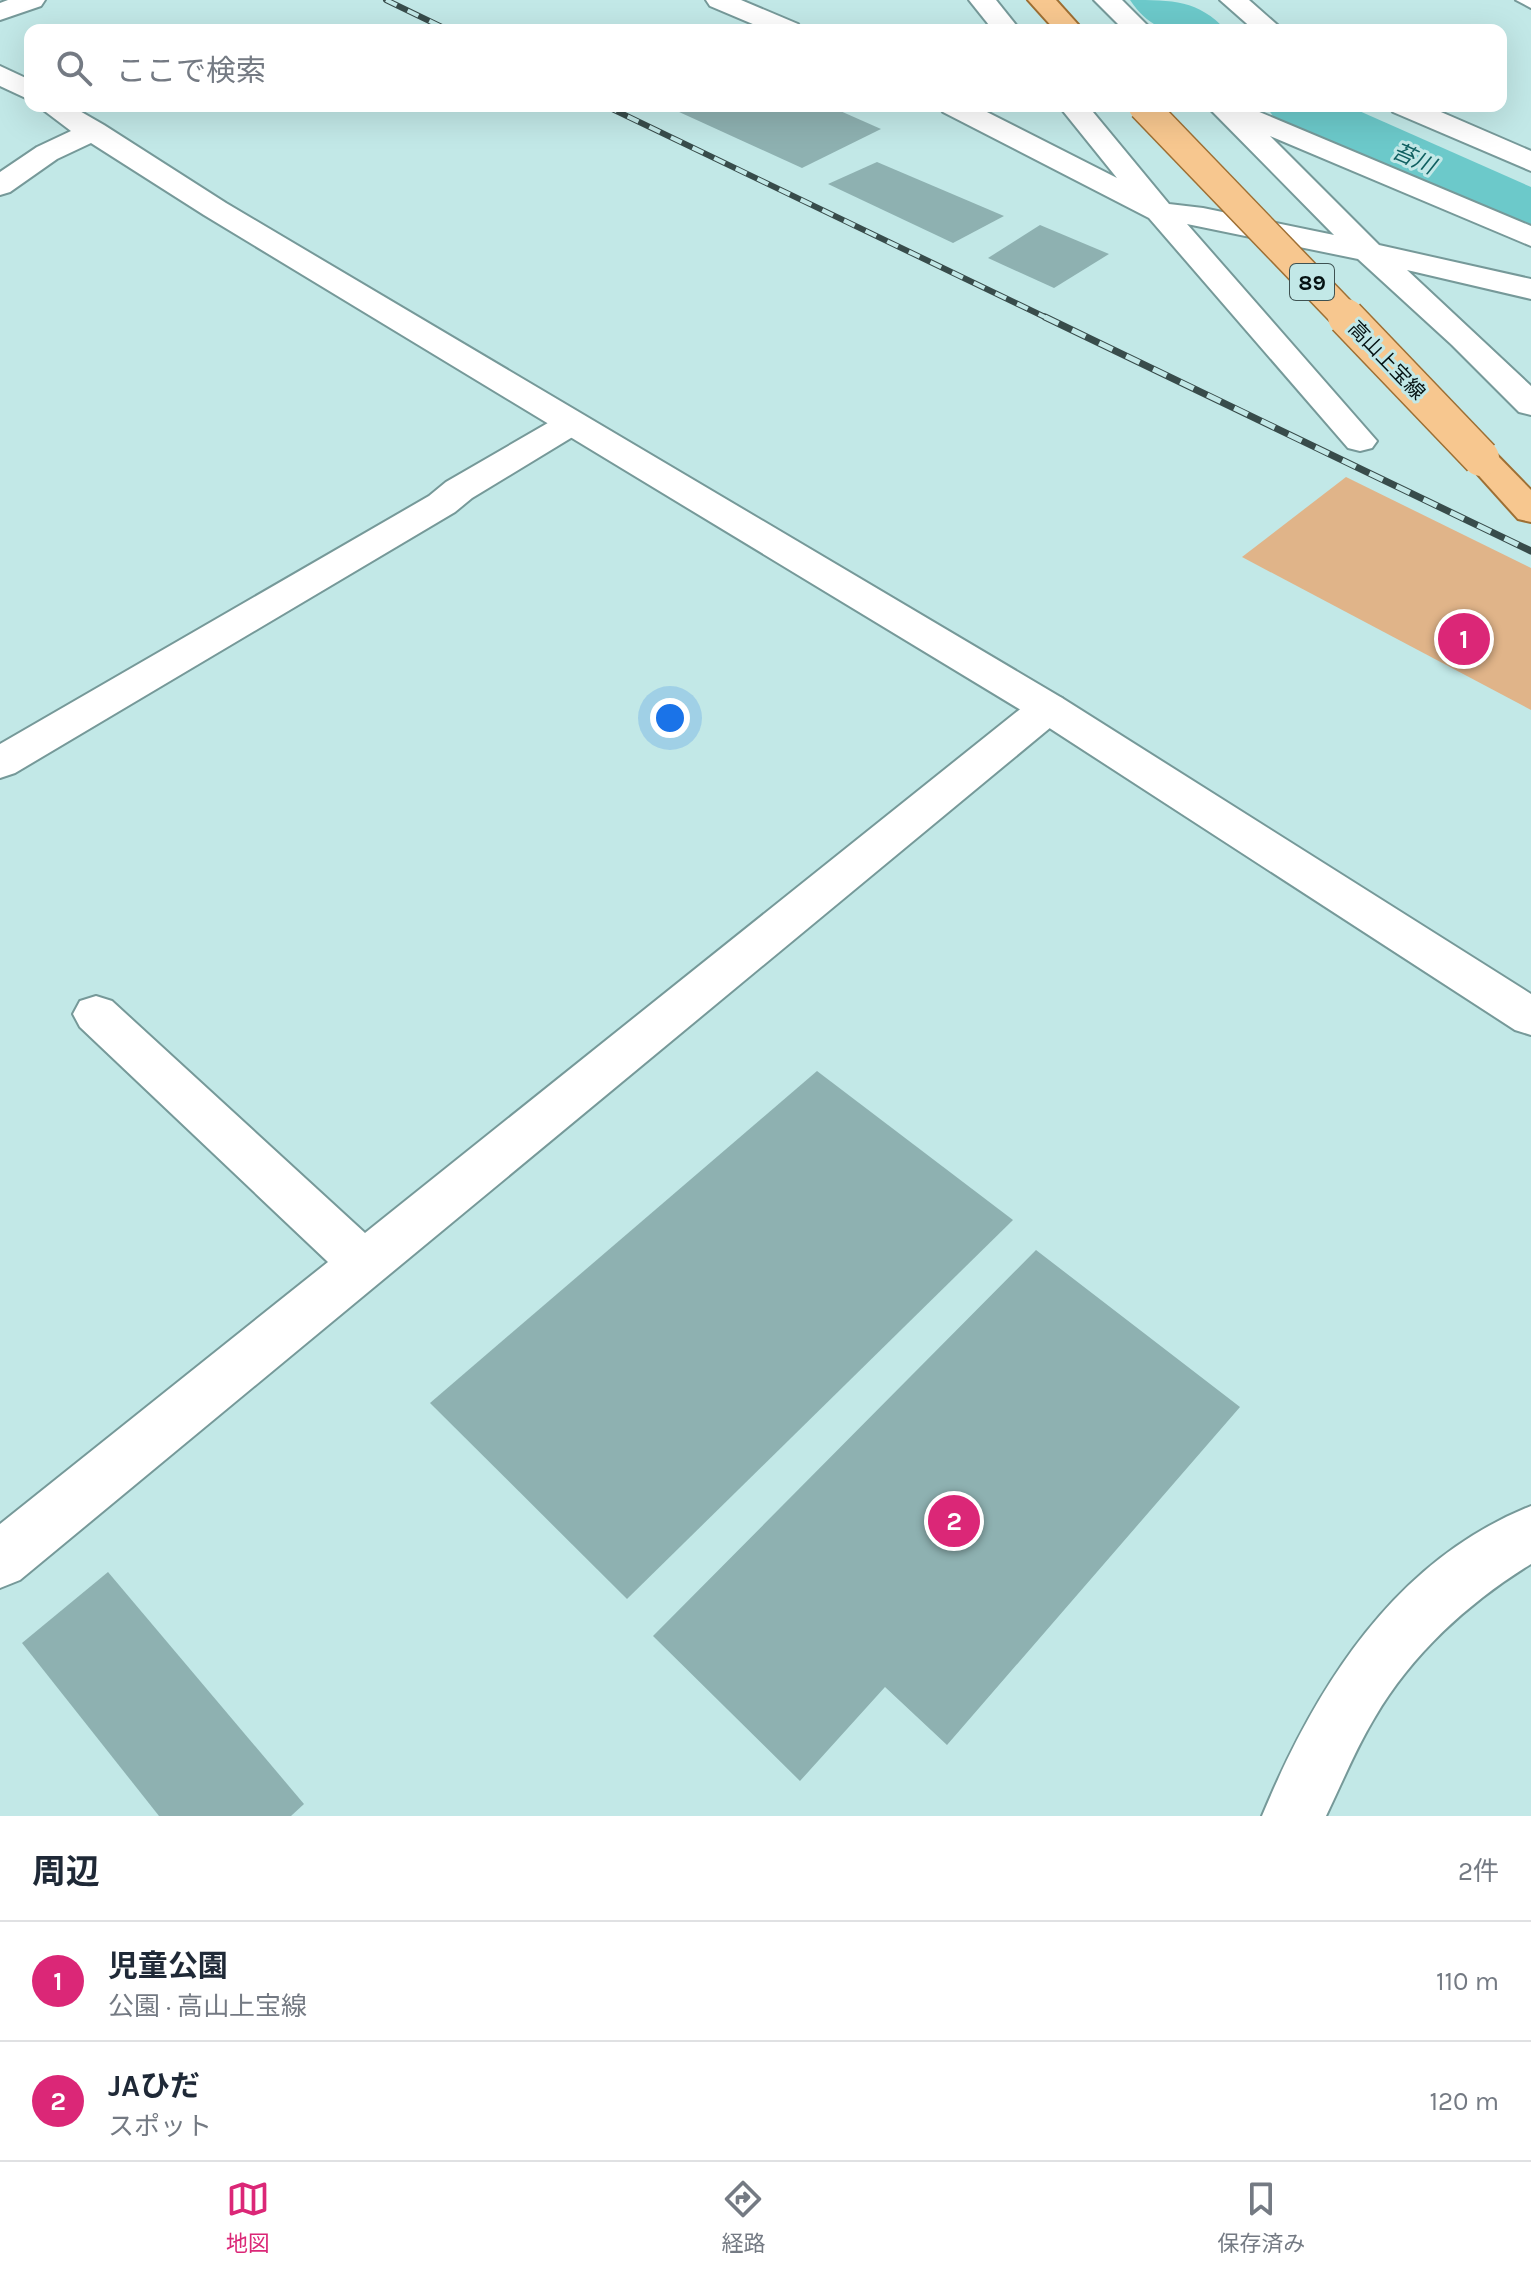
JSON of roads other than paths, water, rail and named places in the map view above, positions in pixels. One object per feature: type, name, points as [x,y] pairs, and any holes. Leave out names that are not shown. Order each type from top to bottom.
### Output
[{"type":"main road","points":[[1041,0],[1064,24]]},
{"type":"main road","name":"高山上宝線","points":[[1149,112],[1531,511]]},
{"type":"street","points":[[0,12],[32,0]]},
{"type":"street","points":[[719,0],[775,24]]},
{"type":"street","points":[[982,0],[1002,24]]},
{"type":"street","points":[[1107,0],[1133,24]]},
{"type":"street","points":[[1233,0],[1263,24]]},
{"type":"street","points":[[0,74],[24,88]]},
{"type":"street","points":[[62,112],[215,209],[1048,708],[1531,1017]]},
{"type":"street","points":[[965,112],[1160,212],[1203,217],[1531,289]]},
{"type":"street","points":[[1078,112],[1160,212],[1360,441]]},
{"type":"street","points":[[1227,112],[1368,252],[1464,338],[1531,405]]},
{"type":"street","points":[[1236,112],[1531,237]]},
{"type":"street","points":[[1417,112],[1531,162]]},
{"type":"street","points":[[0,186],[47,153],[94,131]]},
{"type":"street","points":[[0,763],[442,504],[459,490],[572,423]]},
{"type":"street","points":[[0,1560],[1048,708]]},
{"type":"street","points":[[96,1014],[364,1264]]},
{"type":"street","points":[[1293,1816],[1354,1695],[1409,1624],[1471,1569],[1531,1533]]},
{"type":"lane","points":[[1525,0],[1531,2]]},
{"type":"waterway","name":"苔川","points":[[1158,0],[1189,24]]},
{"type":"waterway","name":"苔川","points":[[1310,112],[1531,211]]},
{"type":"railway","points":[[386,0],[436,24]]},
{"type":"railway","points":[[618,112],[1049,319]]},
{"type":"railway","points":[[1045,317],[1531,551]]},
{"type":"place","name":"児童公園","points":[[1464,639]]},
{"type":"place","name":"JAひだ","points":[[954,1521]]}]
